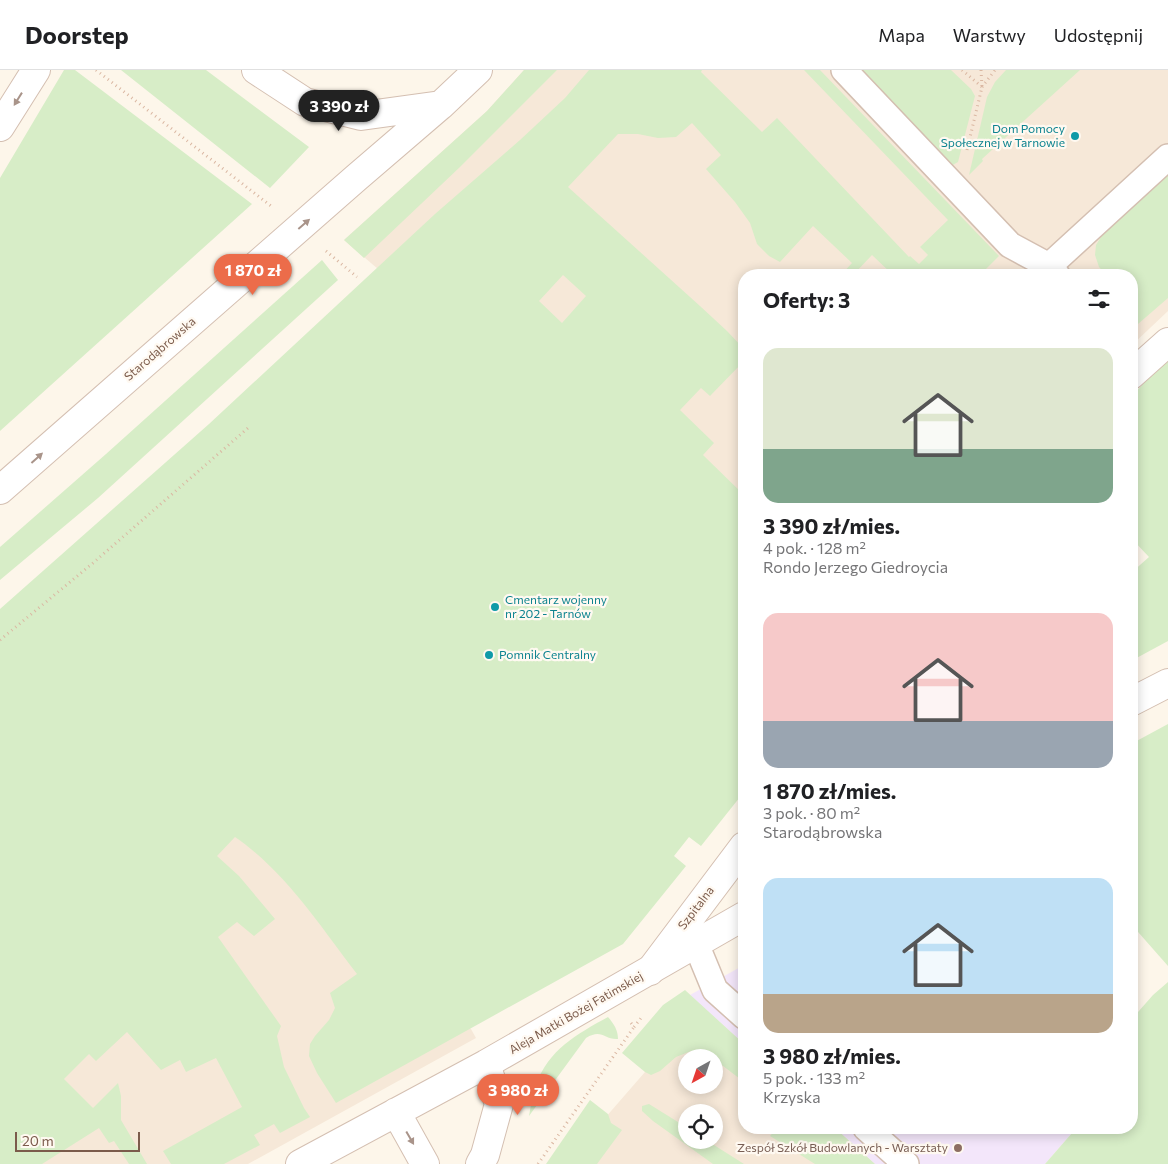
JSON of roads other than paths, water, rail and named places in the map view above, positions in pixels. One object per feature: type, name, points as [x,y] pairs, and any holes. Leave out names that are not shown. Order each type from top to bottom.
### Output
[{"type":"street","points":[[0,127],[36,70]]},
{"type":"street","points":[[256,70],[305,102],[362,116],[441,105]]},
{"type":"street","name":"Starodąbrowska","points":[[0,490],[441,105],[478,70]]},
{"type":"street","points":[[1138,364],[1168,342]]},
{"type":"street","points":[[1138,698],[1168,683]]},
{"type":"street","name":"Szpitalna","points":[[650,971],[738,854]]},
{"type":"street","name":"Aleja Matki Bożej Fatimskiej","points":[[300,1164],[486,1064],[738,920]]},
{"type":"street","points":[[480,1164],[485,1155],[499,1104],[486,1064]]},
{"type":"street","points":[[396,1112],[425,1164]]},
{"type":"lane","points":[[844,70],[1010,245],[1050,269]]},
{"type":"lane","points":[[1055,269],[1168,157]]},
{"type":"lane","points":[[696,944],[716,990],[738,1010]]},
{"type":"lane","points":[[873,1134],[906,1164]]},
{"type":"place","name":"Dom Pomocy Społecznej w Tarnowie","points":[[1075,136]]},
{"type":"place","name":"Cmentarz wojenny nr 202 - Tarnów","points":[[495,607]]},
{"type":"place","name":"Pomnik Centralny","points":[[489,655]]},
{"type":"place","name":"Zespół Szkół Budowlanych - Warsztaty","points":[[958,1148]]}]
